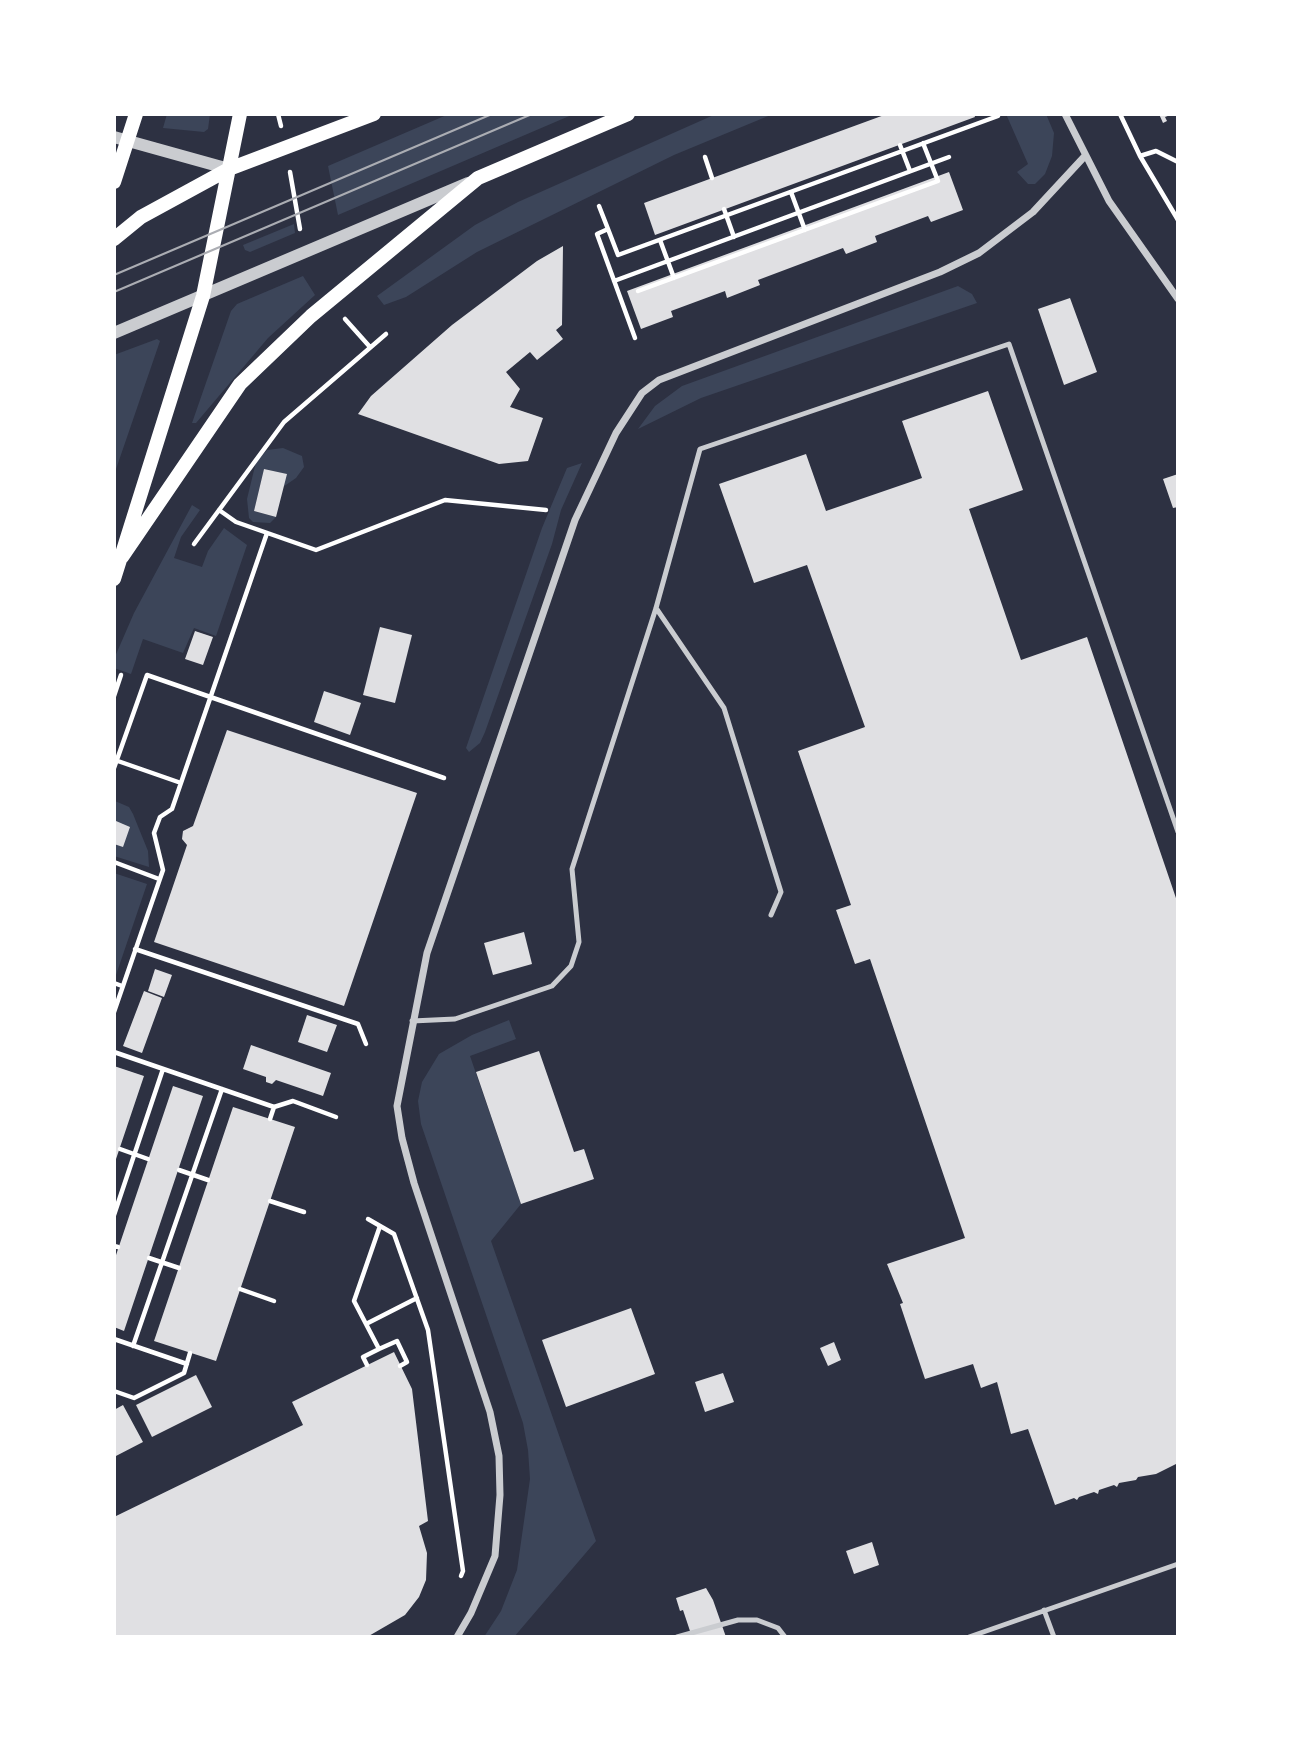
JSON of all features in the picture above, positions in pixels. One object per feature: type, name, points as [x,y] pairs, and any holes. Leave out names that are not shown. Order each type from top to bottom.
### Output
[{"type":"main road","points":[[114,181],[120,139],[136,114]]},
{"type":"main road","points":[[114,579],[203,296],[240,114]]},
{"type":"main road","points":[[114,239],[141,217],[229,169],[374,114]]},
{"type":"main road","points":[[122,557],[240,384],[311,316],[478,178],[628,114]]},
{"type":"street","points":[[1065,114],[1084,157],[1109,201],[1178,299]]},
{"type":"street","points":[[120,139],[229,169]]},
{"type":"street","points":[[457,1637],[471,1613],[495,1556],[500,1495],[499,1456],[490,1412],[402,1138],[397,1106],[427,953],[575,520],[616,433],[642,393],[659,380],[940,272],[979,253],[1033,212],[1084,157]]},
{"type":"street","points":[[114,333],[478,178]]},
{"type":"lane","points":[[412,1021],[455,1019],[552,986],[571,966],[579,942],[572,869],[656,608],[700,449],[1010,344],[1178,832]]},
{"type":"lane","points":[[656,608],[724,708],[780,892],[771,915]]},
{"type":"lane","points":[[969,1637],[1178,1564]]},
{"type":"lane","points":[[1044,1610],[1054,1637]]},
{"type":"lane","points":[[677,1637],[738,1620],[757,1620],[778,1628],[785,1637]]},
{"type":"path","points":[[278,114],[280,123]]},
{"type":"path","points":[[599,206],[618,256],[998,116],[997,114]]},
{"type":"path","points":[[1120,114],[1140,156],[1176,211],[1178,220]]},
{"type":"path","points":[[638,291],[938,181],[923,143]]},
{"type":"path","points":[[900,145],[910,172]]},
{"type":"path","points":[[1140,156],[1156,151],[1178,162]]},
{"type":"path","points":[[705,157],[712,178]]},
{"type":"path","points":[[614,281],[949,157]]},
{"type":"path","points":[[291,177],[299,222]]},
{"type":"path","points":[[791,192],[804,228]]},
{"type":"path","points":[[724,209],[734,237]]},
{"type":"path","points":[[608,230],[597,234],[635,338]]},
{"type":"path","points":[[660,240],[674,276]]},
{"type":"path","points":[[345,320],[370,347]]},
{"type":"path","points":[[194,544],[284,422],[386,334]]},
{"type":"path","points":[[219,510],[236,522],[316,550],[445,500],[546,510]]},
{"type":"path","points":[[114,1012],[163,870],[154,833],[160,817],[172,809],[267,533]]},
{"type":"path","points":[[114,696],[121,675]]},
{"type":"path","points":[[114,768],[147,675],[444,778]]},
{"type":"path","points":[[115,760],[181,783]]},
{"type":"path","points":[[114,862],[159,879]]},
{"type":"path","points":[[135,949],[358,1024],[366,1044]]},
{"type":"path","points":[[114,983],[122,986]]},
{"type":"path","points":[[114,1052],[274,1107],[293,1101],[337,1117]]},
{"type":"path","points":[[114,1215],[163,1069]]},
{"type":"path","points":[[133,1346],[222,1089]]},
{"type":"path","points":[[270,1119],[274,1107]]},
{"type":"path","points":[[120,1149],[148,1159]]},
{"type":"path","points":[[178,1170],[208,1180]]},
{"type":"path","points":[[270,1201],[304,1212]]},
{"type":"path","points":[[368,1219],[394,1234],[428,1330],[463,1571],[458,1582]]},
{"type":"path","points":[[379,1349],[355,1301],[380,1226]]},
{"type":"path","points":[[149,1258],[178,1268]]},
{"type":"path","points":[[240,1289],[274,1301]]},
{"type":"path","points":[[366,1324],[417,1298]]},
{"type":"path","points":[[114,1339],[187,1364]]},
{"type":"path","points":[[367,1365],[363,1357],[397,1340],[407,1362],[400,1366]]},
{"type":"path","points":[[114,1391],[134,1398],[184,1373],[190,1353]]},
{"type":"shaded area","points":[[167,114],[210,114],[208,129],[204,132],[163,128]]},
{"type":"shaded area","points":[[449,114],[574,114],[338,215],[328,166]]},
{"type":"shaded area","points":[[716,114],[773,114],[674,155],[477,252],[406,297],[384,305],[377,296],[475,225],[518,202]]},
{"type":"shaded area","points":[[1006,114],[1046,114],[1054,133],[1052,156],[1045,174],[1035,184],[1028,184],[1017,172],[1028,164]]},
{"type":"shaded area","points":[[294,224],[295,233],[250,252],[245,250],[243,245]]},
{"type":"shaded area","points":[[303,276],[315,295],[268,338],[196,423],[192,423],[231,311],[237,304]]},
{"type":"shaded area","points":[[958,286],[972,294],[977,303],[701,398],[638,429],[655,406],[682,386]]},
{"type":"shaded area","points":[[157,339],[160,341],[114,475],[114,355]]},
{"type":"shaded area","points":[[283,448],[302,456],[304,467],[296,478],[283,487],[286,474],[264,469],[254,511],[276,517],[270,523],[253,522],[249,518],[247,499],[256,462],[267,450]]},
{"type":"shaded area","points":[[582,463],[561,510],[552,544],[485,732],[480,743],[469,752],[466,748],[542,528],[567,468]]},
{"type":"shaded area","points":[[192,505],[200,510],[181,537],[174,558],[202,567],[208,551],[224,528],[247,545],[216,636],[194,628],[183,653],[143,639],[131,674],[114,668],[114,659],[134,613]]},
{"type":"shaded area","points":[[115,801],[129,807],[133,814],[148,851],[149,867],[114,856]]},
{"type":"shaded area","points":[[114,873],[147,884],[116,975],[114,974]]},
{"type":"shaded area","points":[[509,1020],[516,1039],[470,1056],[521,1204],[491,1241],[596,1541],[514,1637],[484,1637],[501,1611],[517,1570],[530,1479],[528,1450],[523,1423],[421,1124],[418,1101],[422,1082],[439,1054],[472,1035]]},
{"type":"building","points":[[887,114],[974,114],[975,117],[655,235],[644,203]]},
{"type":"building","points":[[1159,114],[1173,114],[1165,117],[1167,121],[1163,123]]},
{"type":"building","points":[[949,172],[963,210],[931,222],[928,216],[875,236],[877,242],[846,254],[843,248],[758,280],[760,285],[727,298],[725,291],[671,311],[673,317],[641,329],[627,291]]},
{"type":"building","points":[[563,246],[562,325],[556,330],[563,339],[537,360],[530,352],[506,372],[520,389],[510,407],[543,418],[528,461],[499,464],[358,414],[371,396],[452,325],[537,261]]},
{"type":"building","points":[[1070,298],[1097,372],[1064,385],[1038,309]]},
{"type":"building","points":[[988,391],[1023,490],[969,509],[1021,660],[1087,637],[1178,904],[1178,1463],[1156,1474],[1099,1490],[1098,1494],[1094,1492],[1077,1500],[1074,1498],[1055,1505],[1028,1429],[1011,1434],[997,1382],[981,1388],[973,1364],[925,1379],[900,1304],[903,1303],[887,1264],[965,1238],[870,959],[855,964],[836,910],[851,905],[798,751],[865,727],[807,565],[754,583],[719,484],[806,454],[826,511],[922,478],[902,421]]},
{"type":"building","points":[[264,469],[287,474],[276,517],[254,511]]},
{"type":"building","points":[[1178,474],[1178,507],[1173,508],[1163,479]]},
{"type":"building","points":[[380,627],[412,635],[395,703],[363,695]]},
{"type":"building","points":[[195,631],[213,637],[203,665],[185,659]]},
{"type":"building","points":[[324,691],[361,703],[350,735],[314,722]]},
{"type":"building","points":[[227,730],[417,793],[344,1006],[154,942],[187,845],[182,839],[183,831],[193,826]]},
{"type":"building","points":[[116,821],[130,827],[123,847],[114,844]]},
{"type":"building","points":[[524,932],[532,964],[493,975],[484,943]]},
{"type":"building","points":[[155,969],[172,975],[164,997],[148,991]]},
{"type":"building","points":[[144,991],[162,998],[142,1053],[123,1046]]},
{"type":"building","points":[[307,1015],[337,1025],[327,1052],[298,1042]]},
{"type":"building","points":[[251,1045],[331,1073],[323,1096],[276,1080],[272,1084],[266,1082],[266,1077],[243,1069]]},
{"type":"building","points":[[539,1051],[574,1152],[584,1149],[594,1179],[521,1204],[476,1072]]},
{"type":"building","points":[[114,1066],[144,1076],[114,1165]]},
{"type":"building","points":[[173,1086],[203,1096],[124,1331],[114,1327],[114,1261]]},
{"type":"building","points":[[233,1107],[295,1127],[216,1361],[154,1341]]},
{"type":"building","points":[[631,1308],[655,1374],[566,1407],[542,1340]]},
{"type":"building","points":[[834,1342],[841,1360],[828,1366],[820,1348]]},
{"type":"building","points":[[394,1352],[412,1389],[428,1521],[419,1526],[427,1553],[426,1580],[419,1597],[405,1615],[367,1637],[114,1637],[114,1517],[303,1425],[292,1402]]},
{"type":"building","points":[[723,1373],[734,1402],[705,1412],[695,1382]]},
{"type":"building","points":[[196,1375],[212,1407],[152,1437],[136,1405]]},
{"type":"building","points":[[123,1405],[143,1442],[114,1457],[114,1410]]},
{"type":"building","points":[[872,1542],[879,1565],[854,1574],[846,1551]]},
{"type":"building","points":[[706,1588],[726,1637],[692,1637],[683,1610],[680,1611],[676,1598]]},
{"type":"tram line","points":[[114,275],[492,114]]},
{"type":"tram line","points":[[114,292],[532,114]]}]
